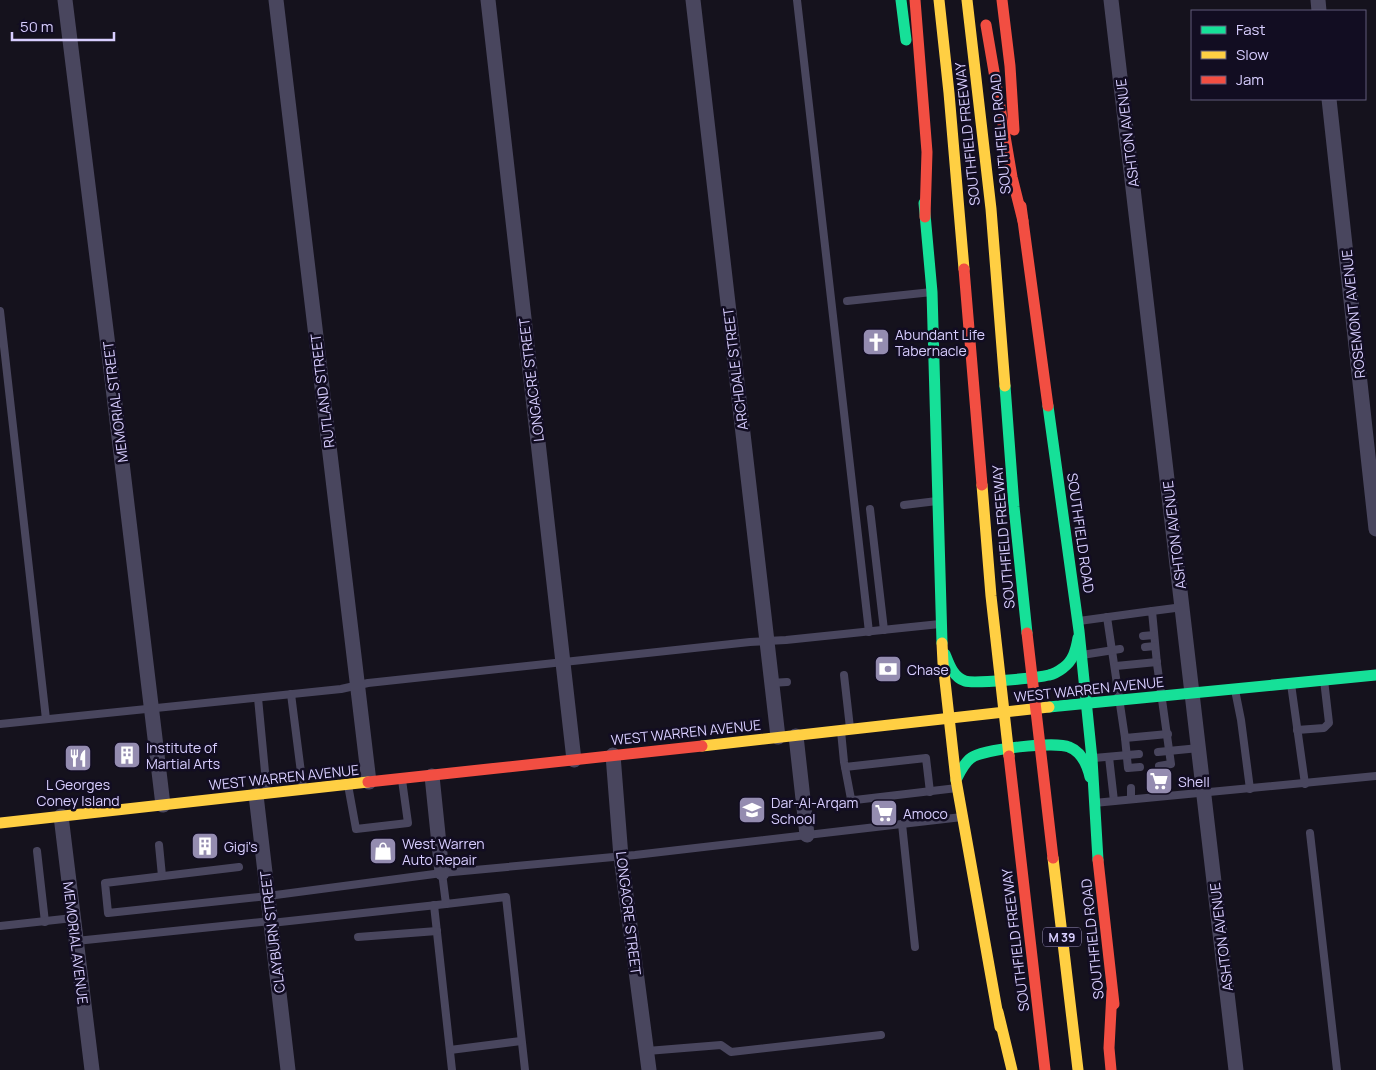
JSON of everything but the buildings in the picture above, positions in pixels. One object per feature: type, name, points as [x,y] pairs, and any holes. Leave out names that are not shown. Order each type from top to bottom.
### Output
[{"type":"main road","points":[[901,0],[926,217],[932,292],[943,650],[949,719],[956,784],[998,1012],[1006,1070]]},
{"type":"main road","points":[[916,0],[927,152],[926,217]]},
{"type":"main road","name":"SOUTHFIELD FREEWAY","points":[[939,0],[953,132],[991,596],[1046,1070]]},
{"type":"main road","name":"SOUTHFIELD FREEWAY","points":[[967,0],[991,209],[1027,636],[1078,1070]]},
{"type":"main road","name":"SOUTHFIELD ROAD","points":[[1002,0],[1010,66],[1023,221],[1082,655],[1081,704],[1092,759],[1098,857],[1122,1070]]},
{"type":"main road","points":[[984,10],[1012,177],[1023,221]]},
{"type":"main road","points":[[943,650],[952,672],[964,681],[977,682],[1051,675],[1062,670],[1072,660],[1076,647],[1078,626]]},
{"type":"main road","name":"WEST WARREN AVENUE","points":[[0,823],[1081,704],[1376,675]]},
{"type":"main road","points":[[956,784],[963,767],[972,756],[985,752],[1060,744],[1072,748],[1082,758],[1088,767],[1093,791]]},
{"type":"main road","points":[[1111,1070],[1109,1048],[1112,991]]},
{"type":"main road","points":[[998,1012],[1012,1070]]},
{"type":"street","name":"MEMORIAL STREET","points":[[65,0],[111,364],[163,805]]},
{"type":"street","name":"RUTLAND STREET","points":[[276,0],[369,782]]},
{"type":"street","name":"LONGACRE STREET","points":[[488,0],[574,760]]},
{"type":"street","name":"ARCHDALE STREET","points":[[693,0],[778,737]]},
{"type":"street","name":"ASHTON AVENUE","points":[[1111,0],[1236,1070]]},
{"type":"street","name":"ROSEMONT AVENUE","points":[[1329,100],[1376,528]]},
{"type":"street","points":[[796,736],[807,835]]},
{"type":"street","name":"LONGACRE STREET","points":[[613,755],[622,857],[649,1070]]},
{"type":"street","points":[[432,776],[442,873]]},
{"type":"street","name":"CLAYBURN STREET","points":[[262,794],[268,896],[288,1070]]},
{"type":"street","name":"MEMORIAL AVENUE","points":[[61,816],[92,1070]]},
{"type":"lane","points":[[797,0],[868,632]]},
{"type":"lane","points":[[847,301],[932,292]]},
{"type":"lane","points":[[0,311],[46,719]]},
{"type":"lane","points":[[904,505],[939,500]]},
{"type":"lane","points":[[870,509],[884,630]]},
{"type":"lane","points":[[1078,626],[1107,617],[1183,607]]},
{"type":"lane","points":[[1152,611],[1171,764],[1159,766]]},
{"type":"lane","points":[[1107,617],[1110,639],[1116,650],[1116,666],[1129,770],[1140,767]]},
{"type":"lane","points":[[0,724],[341,689],[368,683],[942,624]]},
{"type":"lane","points":[[1143,636],[1154,635]]},
{"type":"lane","points":[[1110,639],[1119,638]]},
{"type":"lane","points":[[1145,647],[1155,646]]},
{"type":"lane","points":[[1082,655],[1116,650]]},
{"type":"lane","points":[[1116,666],[1157,662]]},
{"type":"lane","points":[[844,675],[845,767],[852,799],[856,800],[876,795],[909,791],[930,792],[956,784]]},
{"type":"lane","points":[[1297,730],[1324,728],[1329,723],[1324,680]]},
{"type":"lane","points":[[771,683],[787,682]]},
{"type":"lane","points":[[1291,684],[1304,784]]},
{"type":"lane","points":[[1235,690],[1250,789]]},
{"type":"lane","points":[[291,694],[303,790]]},
{"type":"lane","points":[[258,698],[262,794]]},
{"type":"lane","points":[[1126,738],[1168,734]]},
{"type":"lane","points":[[1158,752],[1199,748]]},
{"type":"lane","points":[[1092,759],[1139,754]]},
{"type":"lane","points":[[1109,757],[1114,801]]},
{"type":"lane","points":[[845,767],[926,758],[930,792]]},
{"type":"lane","points":[[906,760],[907,769]]},
{"type":"lane","points":[[889,762],[890,771]]},
{"type":"lane","points":[[872,764],[873,773]]},
{"type":"lane","points":[[1094,803],[1204,794],[1376,776]]},
{"type":"lane","points":[[348,785],[356,829],[408,823],[402,779]]},
{"type":"lane","points":[[1130,788],[1132,799]]},
{"type":"lane","points":[[238,867],[105,883],[108,913],[268,896],[442,873],[622,857],[962,817]]},
{"type":"lane","points":[[902,824],[915,947]]},
{"type":"lane","points":[[1310,833],[1337,1070]]},
{"type":"lane","points":[[159,845],[162,876]]},
{"type":"lane","points":[[37,851],[46,922]]},
{"type":"lane","points":[[442,873],[446,904]]},
{"type":"lane","points":[[76,941],[506,898],[524,1070]]},
{"type":"lane","points":[[434,905],[452,1070]]},
{"type":"lane","points":[[0,926],[73,918]]},
{"type":"lane","points":[[358,937],[436,931]]},
{"type":"lane","points":[[647,1051],[721,1045],[731,1052],[881,1035]]},
{"type":"lane","points":[[450,1050],[521,1041]]},
{"type":"traffic: fast","points":[[901,0],[906,40]]},
{"type":"traffic: fast","points":[[924,203],[932,292],[942,643]]},
{"type":"traffic: fast","points":[[1005,386],[1014,507],[1027,633]]},
{"type":"traffic: fast","points":[[1048,406],[1079,631],[1092,759],[1098,860]]},
{"type":"traffic: fast","points":[[945,654],[954,673],[965,681],[1032,678],[1053,674],[1066,665],[1074,655],[1078,638]]},
{"type":"traffic: fast","points":[[1049,707],[1376,675]]},
{"type":"traffic: fast","points":[[956,780],[966,762],[971,758],[1004,749],[1035,745],[1062,745],[1074,749],[1081,755],[1090,777]]},
{"type":"traffic: slow","points":[[939,0],[964,269]]},
{"type":"traffic: slow","points":[[967,0],[991,209],[1005,386]]},
{"type":"traffic: slow","points":[[982,485],[991,596],[1009,756]]},
{"type":"traffic: slow","points":[[942,643],[956,780],[1000,1027]]},
{"type":"traffic: slow","points":[[702,746],[1049,707]]},
{"type":"traffic: slow","points":[[0,823],[368,782]]},
{"type":"traffic: slow","points":[[1053,858],[1078,1070]]},
{"type":"traffic: slow","points":[[998,1012],[1012,1070]]},
{"type":"traffic: jam","points":[[915,0],[927,152],[925,217]]},
{"type":"traffic: jam","points":[[1002,0],[1010,66],[1014,130]]},
{"type":"traffic: jam","points":[[986,25],[1012,177],[1023,221]]},
{"type":"traffic: jam","points":[[1021,206],[1048,406]]},
{"type":"traffic: jam","points":[[964,269],[982,485]]},
{"type":"traffic: jam","points":[[1027,633],[1053,858]]},
{"type":"traffic: jam","points":[[368,782],[702,746]]},
{"type":"traffic: jam","points":[[1009,756],[1045,1070]]},
{"type":"traffic: jam","points":[[1098,860],[1114,1004]]},
{"type":"traffic: jam","points":[[1111,1070],[1109,1048],[1112,991]]},
{"type":"place","name":"Abundant Life Tabernacle","points":[[876,342]]},
{"type":"place","name":"Chase","points":[[888,669]]},
{"type":"place","name":"Institute of Martial Arts","points":[[127,755]]},
{"type":"place","name":"L Georges Coney Island","points":[[78,758]]},
{"type":"place","name":"Shell","points":[[1159,781]]},
{"type":"place","name":"Dar-Al-Arqam School","points":[[752,810]]},
{"type":"place","name":"Amoco","points":[[884,813]]},
{"type":"place","name":"Gigi's","points":[[205,846]]},
{"type":"place","name":"West Warren Auto Repair","points":[[383,851]]}]
